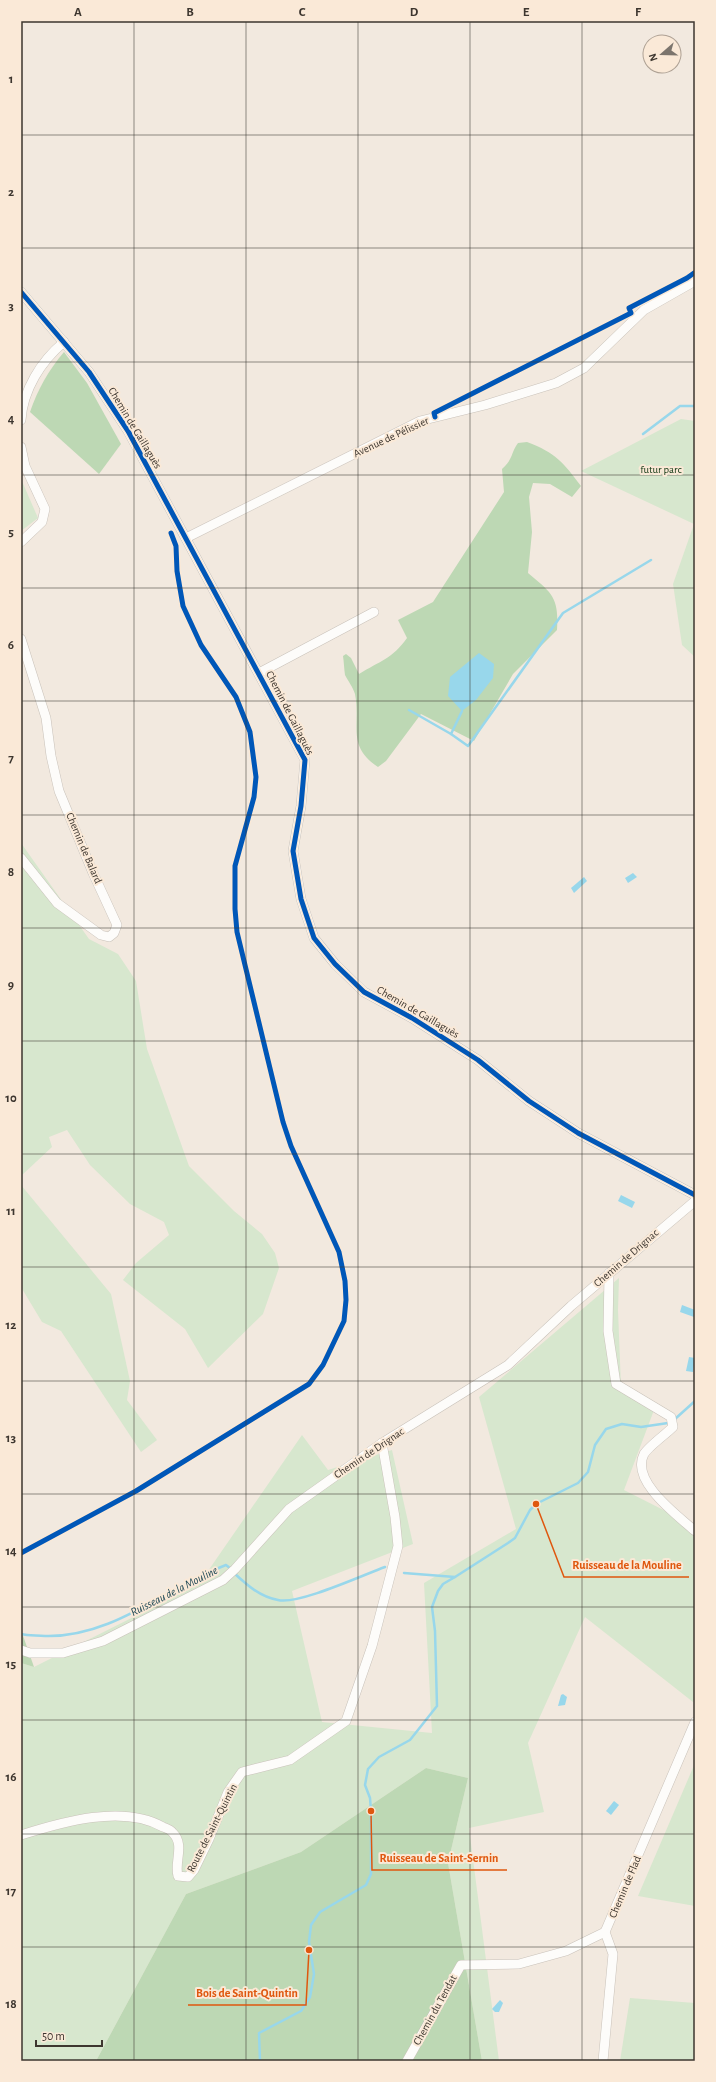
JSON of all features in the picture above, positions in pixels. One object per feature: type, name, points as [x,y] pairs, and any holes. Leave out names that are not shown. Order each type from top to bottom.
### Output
[{"type":"street","name":"Avenue de Pélissier","points":[[186,538],[420,421],[556,383],[573,375],[584,368],[644,310],[695,281]]},
{"type":"street","name":"Chemin de Gaillaguès","points":[[21,292],[89,372],[128,431],[305,760],[301,806],[293,852],[301,899],[314,938],[335,964],[364,992],[412,1018],[478,1060],[529,1101],[565,1125],[695,1195]]},
{"type":"street","points":[[21,420],[26,393],[39,370],[64,342]]},
{"type":"street","points":[[21,447],[25,466],[44,509],[42,522],[21,542]]},
{"type":"street","points":[[259,673],[374,612]]},
{"type":"street","name":"Chemin de Balard","points":[[21,639],[46,718],[51,756],[59,791],[93,874],[111,909],[117,925],[114,933],[109,937],[102,935],[57,904],[21,858]]},
{"type":"street","name":"Chemin de Drignac","points":[[21,1650],[30,1653],[63,1653],[103,1640],[232,1572],[289,1509],[382,1443],[508,1365],[609,1273],[695,1201]]},
{"type":"street","points":[[609,1273],[608,1331],[616,1384],[671,1417],[673,1427],[644,1454],[642,1466],[644,1480],[665,1505],[695,1531]]},
{"type":"street","name":"Route de Saint-Quintin","points":[[21,1835],[78,1819],[126,1815],[152,1820],[174,1833],[180,1847],[176,1869],[178,1876],[188,1877],[194,1870],[209,1839],[228,1792],[242,1772],[290,1760],[346,1721],[372,1646],[398,1546],[395,1517],[382,1443]]},
{"type":"street","name":"Chemin de Flad","points":[[603,2061],[613,1954],[605,1932],[695,1722]]},
{"type":"street","name":"Chemin du Tendat","points":[[407,2061],[461,1965],[520,1964],[566,1951],[605,1932]]},
{"type":"green space","points":[[64,352],[87,383],[121,444],[99,474],[30,412],[44,380]]},
{"type":"green space","name":"futur parc","points":[[681,419],[695,421],[695,657],[682,645],[673,584],[694,524],[581,471]]},
{"type":"green space","points":[[527,442],[552,454],[564,464],[581,486],[572,497],[550,484],[533,483],[529,497],[532,532],[528,573],[548,591],[552,597],[557,610],[557,630],[513,674],[474,741],[421,714],[386,761],[378,767],[368,759],[358,743],[355,694],[345,675],[343,656],[346,654],[351,658],[359,674],[396,651],[407,638],[398,620],[433,602],[504,492],[502,469],[510,459],[518,443]]},
{"type":"green space","points":[[21,479],[38,518],[21,531]]},
{"type":"green space","points":[[21,843],[89,939],[118,954],[136,981],[147,1049],[189,1166],[234,1211],[262,1234],[275,1253],[279,1268],[263,1314],[208,1368],[185,1329],[123,1280],[136,1263],[169,1235],[164,1222],[130,1204],[90,1165],[67,1130],[49,1137],[52,1147],[21,1176]]},
{"type":"green space","points":[[21,1185],[111,1294],[130,1381],[127,1400],[157,1440],[141,1452],[61,1331],[42,1322],[21,1287]]},
{"type":"green space","points":[[619,1278],[618,1310],[621,1387],[654,1410],[624,1490],[695,1526],[695,1697],[693,1702],[585,1617],[528,1743],[544,1812],[469,1828],[499,2061],[482,2061],[448,1863],[468,1778],[426,1768],[301,1852],[186,1894],[96,2061],[21,2061],[21,1663],[34,1667],[199,1584],[302,1435],[328,1470],[392,1450],[413,1544],[292,1591],[322,1722],[432,1733],[424,1583],[516,1529],[479,1397]]},
{"type":"green space","points":[[21,1630],[34,1667],[21,1663]]},
{"type":"green space","points":[[695,1763],[695,1906],[638,1896]]},
{"type":"green space","points":[[426,1768],[468,1778],[448,1863],[482,2061],[96,2061],[186,1894],[301,1852]]},
{"type":"green space","points":[[630,1998],[695,2003],[695,2061],[620,2061]]},
{"type":"water","points":[[479,653],[494,664],[493,678],[476,700],[462,711],[448,696],[450,677]]},
{"type":"water","points":[[633,873],[637,877],[628,883],[625,878]]},
{"type":"water","points":[[584,877],[587,881],[574,893],[571,888]]},
{"type":"water","points":[[621,1195],[635,1202],[632,1208],[618,1201]]},
{"type":"water","points":[[682,1305],[695,1310],[694,1317],[680,1312]]},
{"type":"water","points":[[689,1357],[695,1358],[693,1372],[686,1371]]},
{"type":"water","points":[[563,1694],[567,1697],[565,1705],[558,1706],[561,1695]]},
{"type":"water","points":[[614,1801],[619,1805],[611,1815],[606,1811]]},
{"type":"water","points":[[500,2000],[503,2003],[499,2012],[495,2012],[492,2009]]},
{"type":"waterway","points":[[643,434],[680,406],[695,406]]},
{"type":"waterway","points":[[451,734],[468,746],[563,613],[651,560]]},
{"type":"waterway","points":[[409,710],[451,734],[462,711]]},
{"type":"waterway","name":"Ruisseau de la Mouline","points":[[675,1419],[695,1401]]},
{"type":"waterway","name":"Ruisseau de la Mouline","points":[[404,1573],[455,1577],[515,1538],[530,1510],[536,1504],[578,1483],[588,1472],[595,1445],[606,1429],[622,1424],[641,1427],[668,1423]]},
{"type":"waterway","name":"Ruisseau de la Mouline","points":[[21,1634],[45,1636],[70,1634],[93,1629],[138,1610],[182,1586],[226,1565],[231,1569]]},
{"type":"waterway","name":"Ruisseau de la Mouline","points":[[234,1573],[249,1586],[265,1596],[278,1600],[287,1600],[315,1594],[385,1567]]},
{"type":"waterway","points":[[260,2061],[259,2033],[301,2011],[310,1997],[314,1974],[309,1942],[311,1925],[320,1912],[366,1885],[371,1874],[371,1811],[370,1798],[365,1785],[368,1769],[379,1757],[410,1740],[437,1706],[435,1631],[432,1607],[438,1591],[443,1584],[455,1577]]},
{"type":"cycle path","points":[[435,417],[434,413],[631,313],[629,308],[694,273]]},
{"type":"cycle path","points":[[21,292],[89,372],[128,431],[305,760],[301,806],[293,851],[301,899],[314,938],[335,964],[364,992],[412,1018],[478,1060],[529,1101],[578,1133],[695,1195]]},
{"type":"cycle path","points":[[21,1553],[136,1491],[309,1384],[323,1365],[344,1321],[346,1300],[345,1281],[339,1252],[291,1146],[283,1122],[237,932],[235,909],[235,866],[254,797],[256,777],[250,732],[236,697],[201,645],[183,606],[177,571],[176,546],[171,533]]},
{"type":"place","name":"Ruisseau de la Mouline","points":[[536,1504]]},
{"type":"place","name":"Ruisseau de Saint-Sernin","points":[[371,1811]]},
{"type":"place","name":"Bois de Saint-Quintin","points":[[309,1950]]}]
